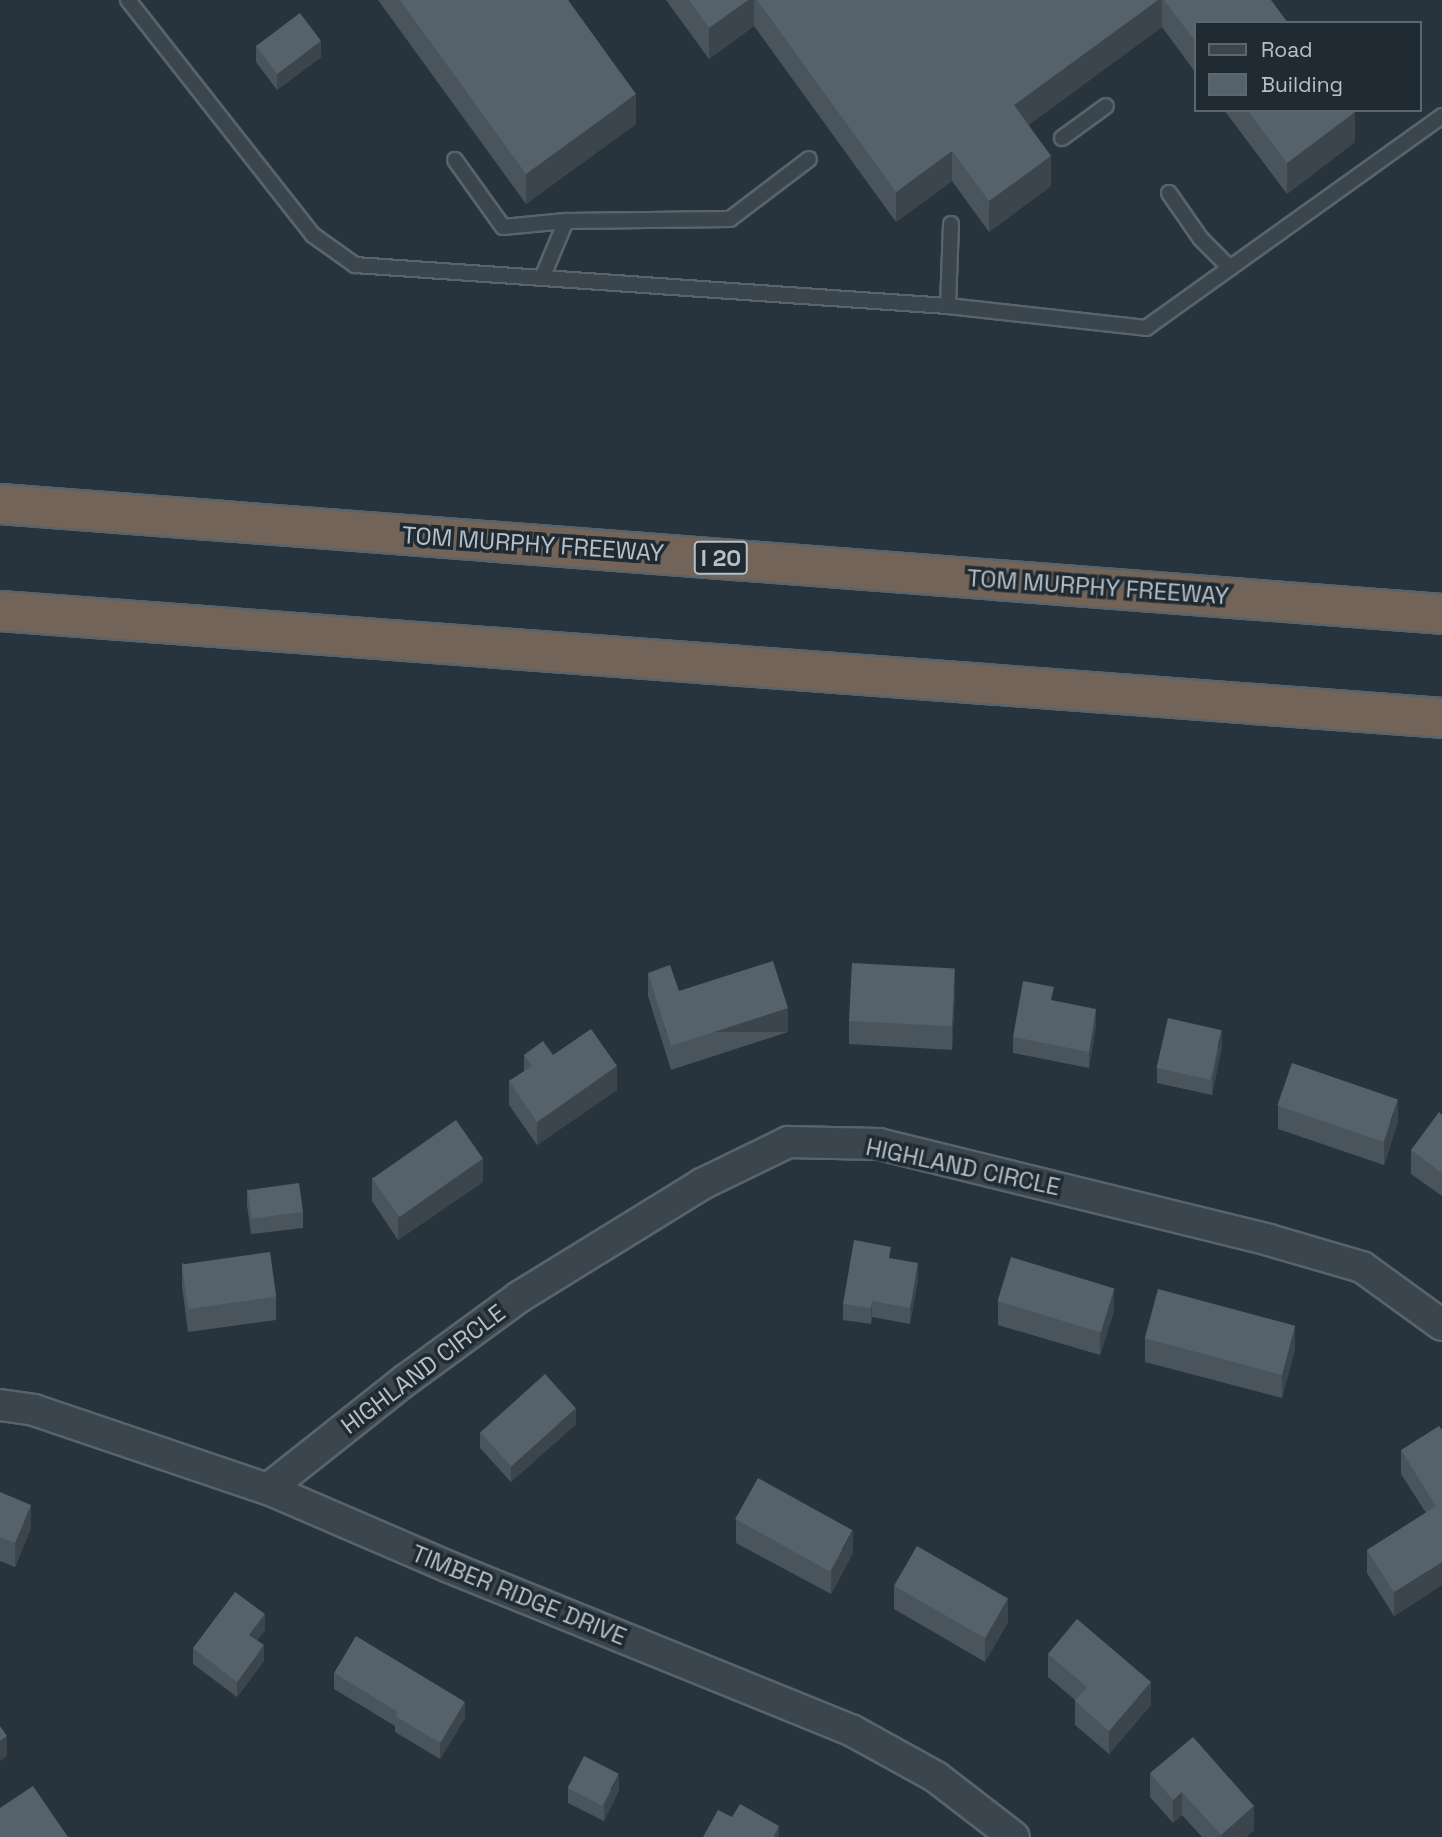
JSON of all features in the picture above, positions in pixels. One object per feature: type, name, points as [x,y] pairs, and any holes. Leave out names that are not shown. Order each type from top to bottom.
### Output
[{"type":"highway","name":"TOM MURPHY FREEWAY","points":[[0,504],[1442,614]]},
{"type":"highway","points":[[0,611],[1442,718]]},
{"type":"street","name":"HIGHLAND CIRCLE","points":[[268,1489],[407,1379],[519,1297],[702,1184],[788,1142],[879,1144],[1269,1240],[1362,1267],[1442,1325]]},
{"type":"street","name":"TIMBER RIDGE DRIVE","points":[[0,1405],[34,1410],[268,1489],[449,1567],[851,1730],[936,1777],[1014,1837]]},
{"type":"lane","points":[[128,0],[313,235],[355,265],[948,306],[1146,328],[1442,116]]},
{"type":"lane","points":[[1062,138],[1106,106]]},
{"type":"lane","points":[[455,160],[503,227],[566,221],[730,219],[809,159]]},
{"type":"lane","points":[[1169,193],[1201,239],[1230,268]]},
{"type":"lane","points":[[542,278],[566,221]]},
{"type":"lane","points":[[948,306],[951,224]]},
{"type":"building","points":[[400,0],[568,0],[636,94],[526,174]]},
{"type":"building","points":[[689,0],[748,0],[709,28]]},
{"type":"building","points":[[757,0],[1158,0],[1014,105],[1051,156],[989,201],[952,151],[896,192]]},
{"type":"building","points":[[1164,0],[1271,0],[1287,21],[1194,21],[1194,40]]},
{"type":"building","points":[[300,13],[321,41],[277,74],[256,46]]},
{"type":"building","points":[[1249,112],[1355,112],[1287,163]]},
{"type":"building","points":[[773,961],[788,1008],[671,1046],[648,973],[670,965],[679,991]]},
{"type":"building","points":[[852,963],[955,968],[952,1026],[849,1021]]},
{"type":"building","points":[[1023,981],[1054,987],[1051,1000],[1096,1009],[1089,1052],[1013,1037]]},
{"type":"building","points":[[1168,1018],[1222,1030],[1210,1080],[1157,1068]]},
{"type":"building","points":[[591,1029],[617,1066],[537,1122],[509,1081],[532,1066],[524,1055],[543,1041],[553,1055]]},
{"type":"building","points":[[1292,1063],[1398,1099],[1383,1142],[1277,1106]]},
{"type":"building","points":[[1439,1112],[1442,1115],[1442,1173],[1411,1150]]},
{"type":"building","points":[[456,1120],[483,1159],[399,1217],[372,1179]]},
{"type":"building","points":[[299,1183],[303,1212],[252,1219],[248,1190]]},
{"type":"building","points":[[854,1240],[891,1247],[889,1258],[918,1263],[910,1308],[872,1301],[871,1308],[843,1304]]},
{"type":"building","points":[[270,1252],[276,1297],[188,1309],[182,1264]]},
{"type":"building","points":[[1011,1257],[1114,1289],[1101,1333],[998,1301]]},
{"type":"building","points":[[1158,1289],[1295,1326],[1282,1375],[1145,1338]]},
{"type":"building","points":[[545,1374],[576,1408],[511,1466],[480,1432]]},
{"type":"building","points":[[1439,1426],[1442,1430],[1442,1562],[1394,1592],[1367,1550],[1436,1506],[1401,1450]]},
{"type":"building","points":[[758,1478],[852,1530],[830,1571],[735,1519]]},
{"type":"building","points":[[0,1492],[31,1505],[15,1543],[0,1537]]},
{"type":"building","points":[[917,1546],[1008,1598],[985,1638],[894,1586]]},
{"type":"building","points":[[235,1592],[265,1614],[249,1635],[264,1645],[237,1682],[193,1648]]},
{"type":"building","points":[[1077,1619],[1151,1682],[1109,1731],[1075,1701],[1087,1687],[1048,1654]]},
{"type":"building","points":[[356,1636],[465,1702],[440,1743],[395,1716],[398,1712],[334,1673]]},
{"type":"building","points":[[0,1726],[7,1736],[0,1741]]},
{"type":"building","points":[[1193,1737],[1254,1806],[1221,1835],[1182,1792],[1173,1800],[1150,1773]]},
{"type":"building","points":[[584,1756],[619,1774],[602,1806],[568,1788]]},
{"type":"building","points":[[33,1786],[68,1837],[0,1837],[0,1808]]},
{"type":"building","points":[[740,1804],[779,1826],[774,1836],[776,1837],[703,1837],[718,1810],[732,1817]]}]
